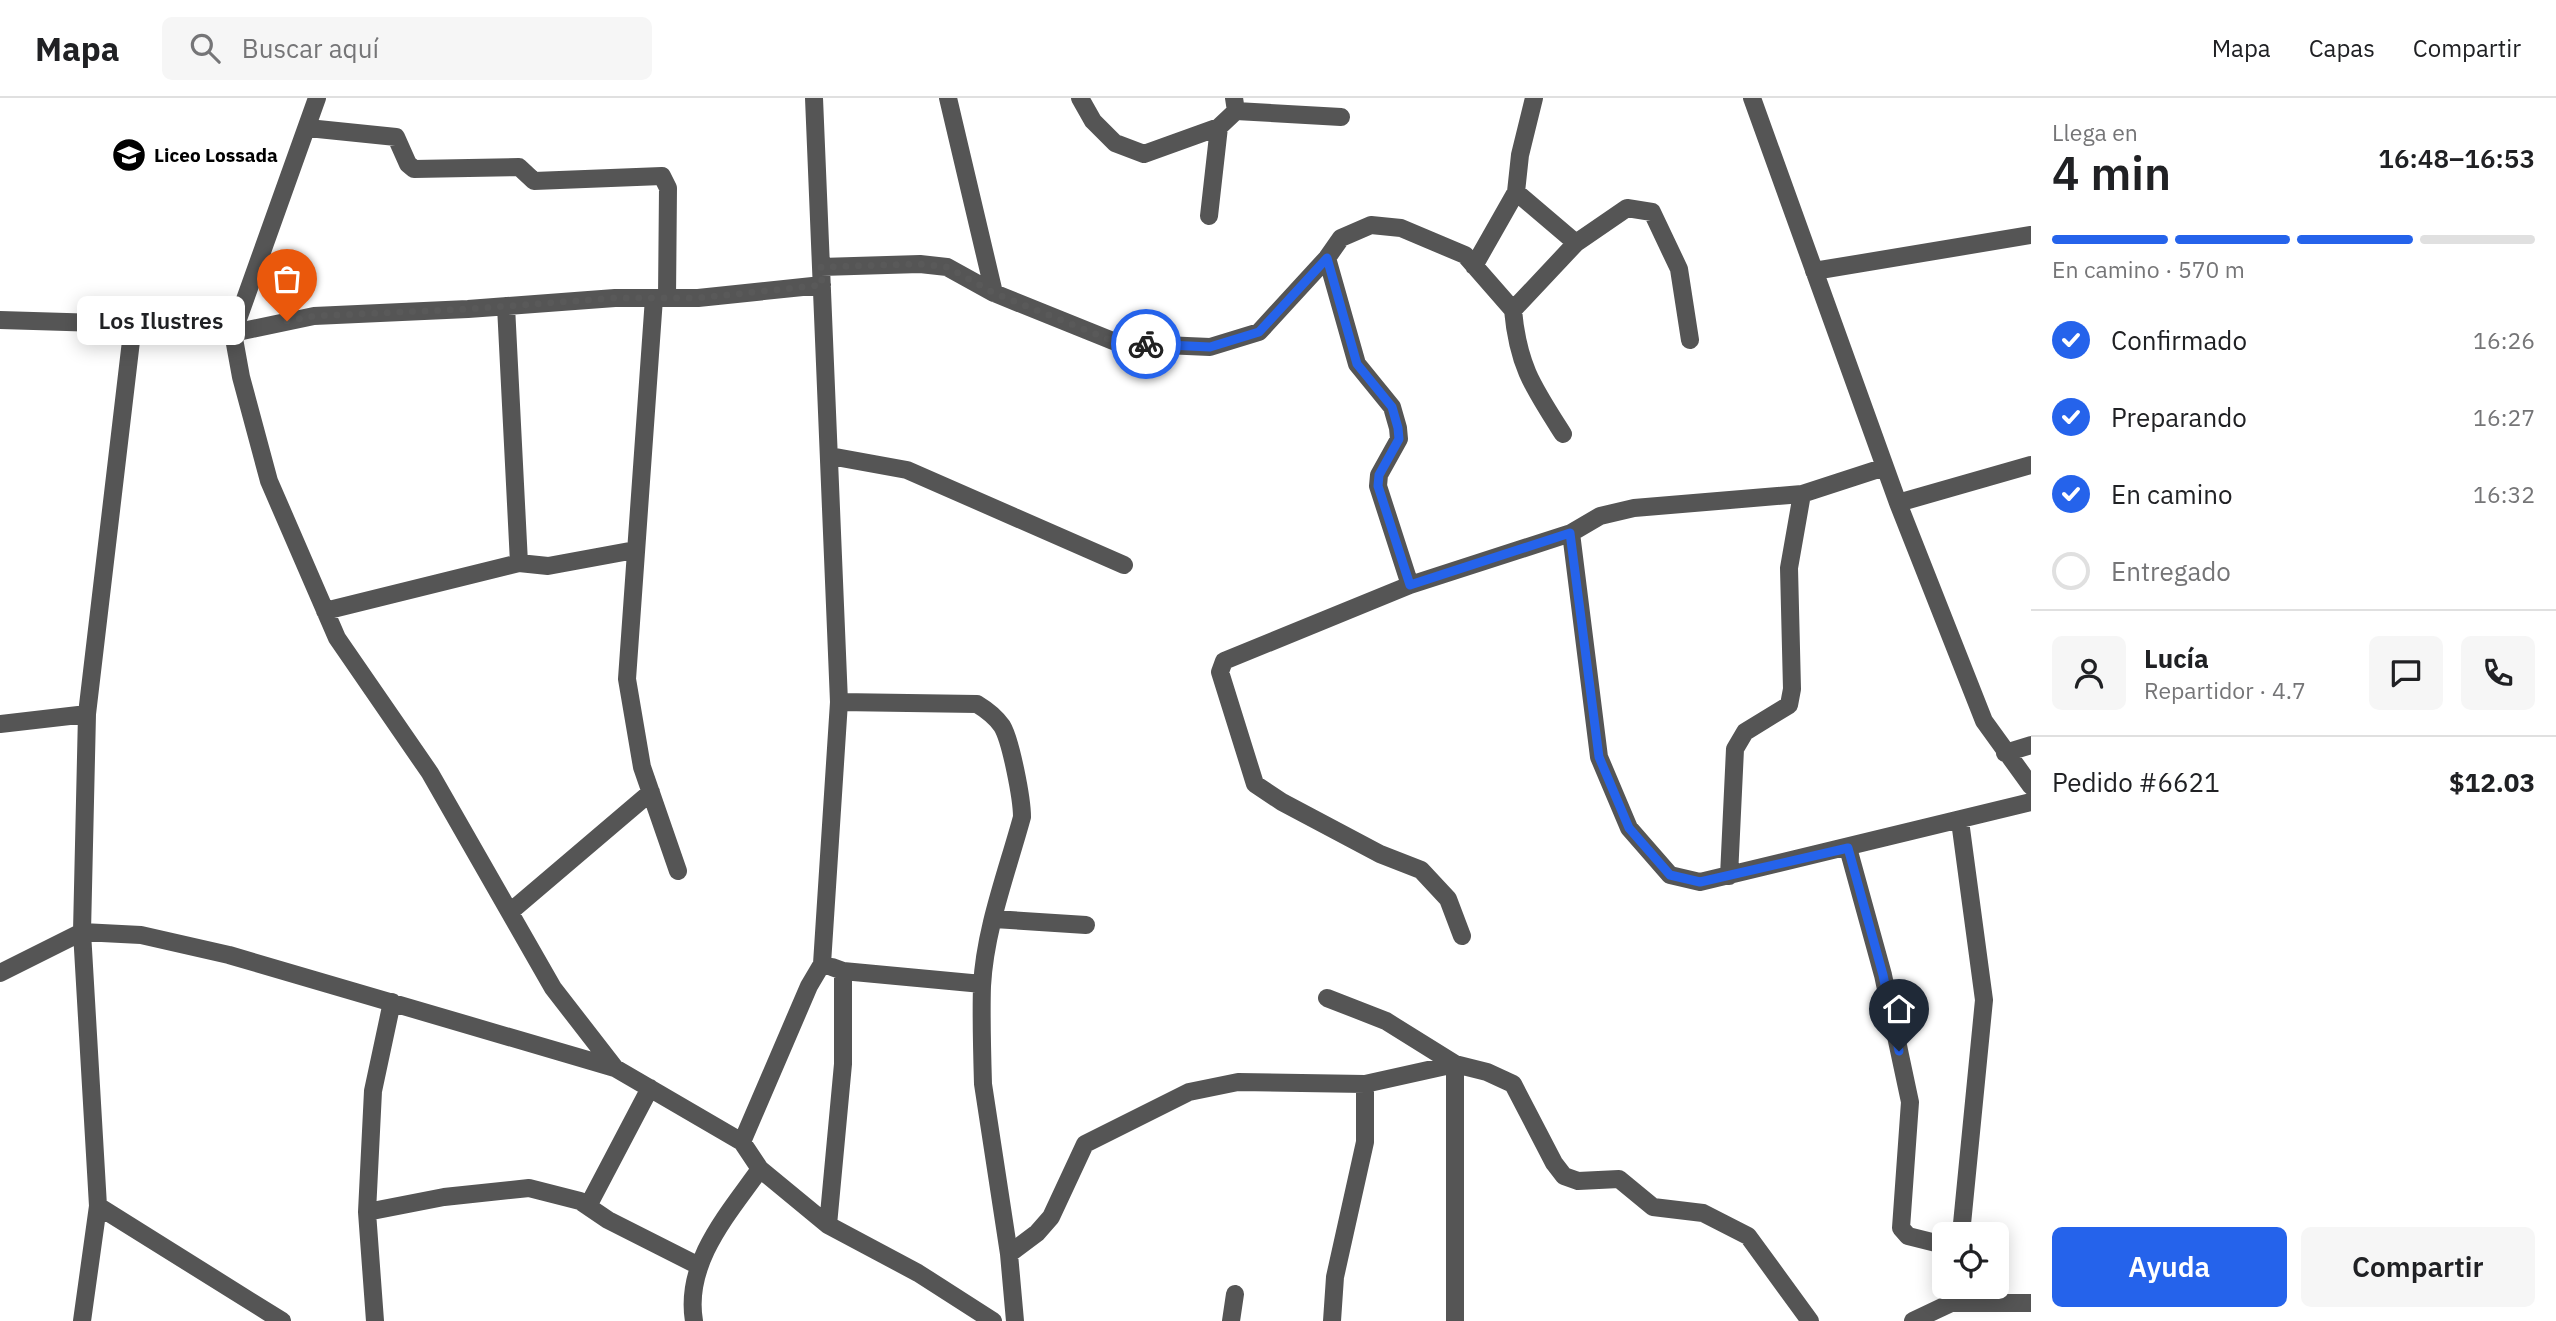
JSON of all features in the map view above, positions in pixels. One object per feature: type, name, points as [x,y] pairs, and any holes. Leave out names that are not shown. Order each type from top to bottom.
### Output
[{"type":"street","points":[[317,98],[233,333],[241,377],[269,481],[337,638],[430,773],[553,988],[615,1068]]},
{"type":"street","points":[[742,1142],[809,986],[822,964],[839,702],[814,98]]},
{"type":"street","points":[[948,98],[994,293]]},
{"type":"street","points":[[1080,98],[1093,121],[1115,143],[1144,153],[1219,127]]},
{"type":"street","points":[[1474,266],[1516,192],[1520,155],[1534,98]]},
{"type":"street","points":[[1752,98],[1898,503],[1984,721],[2031,786]]},
{"type":"street","points":[[1209,216],[1219,127],[1235,105],[1341,117]]},
{"type":"street","points":[[308,128],[396,137],[408,164],[414,169],[519,167],[534,181],[662,176],[668,188],[661,298],[635,550],[626,678],[642,767],[678,871]]},
{"type":"street","points":[[1516,192],[1576,243]]},
{"type":"street","points":[[1513,310],[1576,243],[1627,208],[1652,212],[1679,269],[1690,340]]},
{"type":"street","points":[[0,320],[133,324],[233,333],[314,316],[698,298],[821,276],[920,264],[947,267],[994,293],[1118,343],[1210,347],[1259,332],[1327,258],[1341,238],[1371,225],[1401,228],[1465,255],[1513,310],[1516,343],[1527,378],[1563,434]]},
{"type":"street","points":[[1814,271],[2031,235]]},
{"type":"street","points":[[1327,258],[1357,364],[1392,407],[1398,428],[1399,439],[1379,475],[1378,486],[1410,585]]},
{"type":"street","points":[[506,306],[519,563]]},
{"type":"street","points":[[82,1321],[98,1206],[82,932],[87,714],[133,324]]},
{"type":"street","points":[[830,456],[907,470],[1124,565]]},
{"type":"street","points":[[1898,503],[2031,465]]},
{"type":"street","points":[[1462,936],[1448,899],[1421,870],[1380,854],[1282,802],[1255,784],[1220,672],[1224,661],[1410,585],[1570,533],[1600,516],[1634,508],[1802,494],[1885,467]]},
{"type":"street","points":[[1729,876],[1735,749],[1745,732],[1789,705],[1792,689],[1789,568],[1802,494]]},
{"type":"street","points":[[1570,533],[1599,757],[1629,828],[1670,875],[1700,882],[2031,802]]},
{"type":"street","points":[[325,611],[519,563],[548,566],[635,550]]},
{"type":"street","points":[[839,702],[977,704],[992,714],[1004,728],[1022,802],[1022,817],[994,919],[982,984],[983,1084],[1009,1254],[1015,1321]]},
{"type":"street","points":[[0,724],[87,714]]},
{"type":"street","points":[[2005,752],[2031,745]]},
{"type":"street","points":[[510,912],[651,792]]},
{"type":"street","points":[[1960,821],[1984,1000],[1962,1222]]},
{"type":"street","points":[[1848,848],[1883,975],[1910,1102],[1901,1228],[1908,1236],[1932,1242]]},
{"type":"street","points":[[994,919],[1086,925]]},
{"type":"street","points":[[0,973],[82,932],[141,935],[229,955],[615,1068],[742,1142],[761,1169],[828,1225],[918,1273],[993,1321]]},
{"type":"street","points":[[822,964],[843,971],[982,984]]},
{"type":"street","points":[[828,1225],[843,1064],[843,971]]},
{"type":"street","points":[[1326,998],[1386,1021],[1455,1063],[1487,1072],[1513,1084],[1553,1163],[1564,1176],[1578,1181],[1619,1179],[1653,1207],[1703,1213],[1748,1237],[1810,1321]]},
{"type":"street","points":[[375,1321],[367,1212],[373,1091],[392,1002]]},
{"type":"street","points":[[1009,1254],[1037,1233],[1051,1217],[1078,1154],[1095,1137],[1189,1092],[1212,1085],[1238,1082],[1365,1084],[1455,1063]]},
{"type":"street","points":[[1455,1063],[1455,1321]]},
{"type":"street","points":[[1332,1321],[1335,1277],[1365,1142],[1365,1084]]},
{"type":"street","points":[[588,1206],[650,1088]]},
{"type":"street","points":[[694,1321],[692,1308],[699,1266],[712,1235],[761,1169]]},
{"type":"street","points":[[367,1212],[444,1197],[529,1188],[580,1201],[608,1220],[699,1266]]},
{"type":"street","points":[[98,1206],[282,1321]]},
{"type":"street","points":[[1231,1321],[1235,1294]]},
{"type":"street","points":[[1913,1321],[1946,1299]]},
{"type":"street","points":[[1996,1299],[2031,1303]]},
{"type":"way so far","points":[[287,321],[314,316],[468,309],[615,298],[698,298],[822,285],[821,267],[920,264],[947,267],[994,293],[1118,343],[1146,344]]},
{"type":"place","name":"Liceo Lossada","points":[[129,155]]},
{"type":"place","name":"Los Ilustres","points":[[287,321]]},
{"type":"route","points":[[1146,344],[1210,347],[1259,332],[1327,258],[1351,335],[1357,364],[1364,376],[1392,407],[1398,428],[1399,439],[1379,475],[1378,486],[1410,585],[1570,533],[1599,757],[1629,828],[1670,875],[1700,882],[1848,848],[1883,975],[1899,1051]]}]
